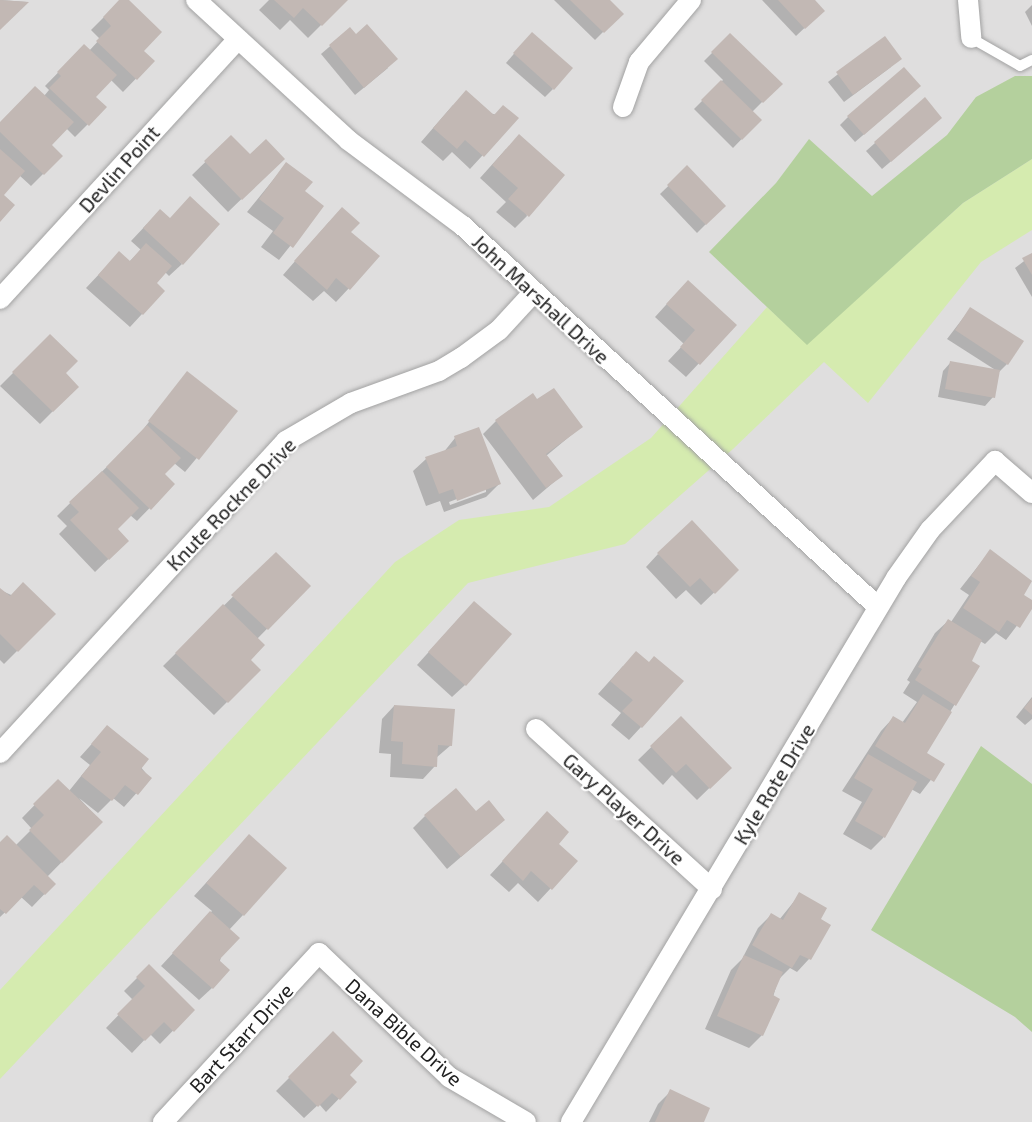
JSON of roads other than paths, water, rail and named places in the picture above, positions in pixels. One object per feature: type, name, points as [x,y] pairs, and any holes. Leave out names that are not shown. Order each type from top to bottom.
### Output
[{"type":"street","name":"John Marshall Drive","points":[[196,0],[348,140],[463,226],[879,608]]},
{"type":"street","points":[[623,107],[639,62],[692,0]]},
{"type":"street","points":[[968,0],[972,38]]},
{"type":"street","name":"Devlin Point","points":[[0,299],[238,39]]},
{"type":"street","name":"Knute Rockne Drive","points":[[0,753],[286,441],[351,403],[454,362],[499,330],[534,292]]},
{"type":"street","name":"Kyle Rote Drive","points":[[571,1122],[879,608],[930,530],[995,461],[1032,493]]},
{"type":"street","name":"Gary Player Drive","points":[[536,729],[712,889]]},
{"type":"street","name":"Bart Starr Drive","points":[[163,1122],[318,953]]},
{"type":"street","name":"Dana Bible Drive","points":[[318,953],[449,1077],[526,1122]]},
{"type":"lane","points":[[972,38],[1020,66],[1032,60]]}]
